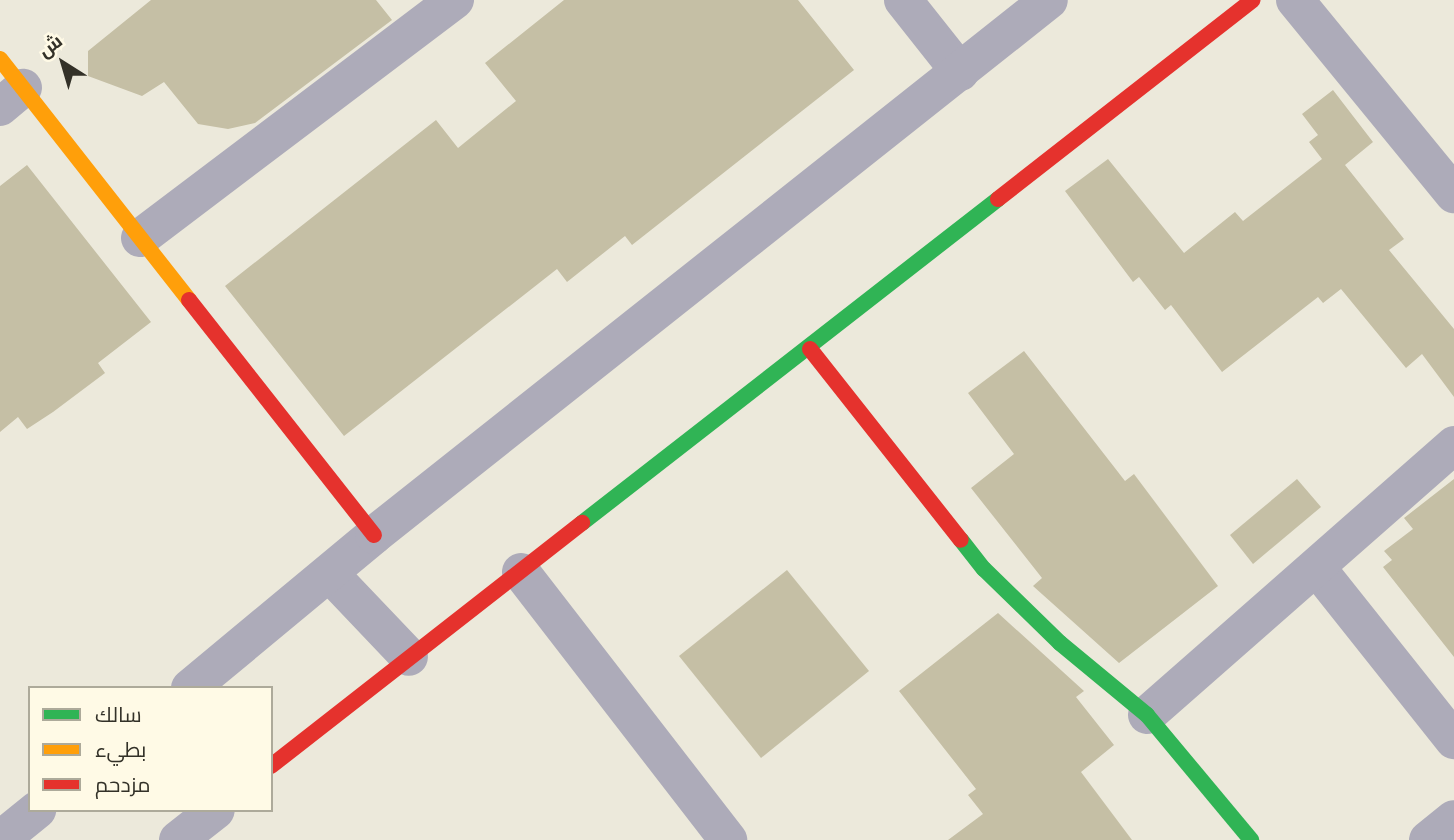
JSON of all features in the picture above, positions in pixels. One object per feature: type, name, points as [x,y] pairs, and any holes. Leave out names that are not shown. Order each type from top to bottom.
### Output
[{"type":"street","points":[[140,238],[455,0]]},
{"type":"street","points":[[903,0],[960,72]]},
{"type":"street","points":[[192,686],[331,575],[374,535],[1049,0]]},
{"type":"street","points":[[273,764],[409,656],[810,349],[1253,0]]},
{"type":"street","points":[[1295,0],[1454,194]]},
{"type":"street","points":[[8,85],[140,238],[374,535]]},
{"type":"street","points":[[810,349],[984,569],[1060,643],[1147,715],[1251,840]]},
{"type":"street","points":[[1147,715],[1454,445]]},
{"type":"street","points":[[1317,568],[1454,740]]},
{"type":"street","points":[[521,572],[728,840]]},
{"type":"street","points":[[331,575],[409,656]]},
{"type":"street","points":[[0,840],[35,812]]},
{"type":"street","points":[[178,840],[213,812]]},
{"type":"street","points":[[1429,840],[1454,819]]},
{"type":"building","points":[[151,0],[376,0],[392,20],[255,123],[228,129],[198,124],[164,82],[142,96],[88,76],[88,51]]},
{"type":"building","points":[[564,0],[798,0],[854,70],[632,245],[625,236],[567,282],[557,269],[344,436],[225,286],[436,120],[458,148],[516,101],[485,63]]},
{"type":"building","points":[[1333,90],[1373,142],[1345,165],[1404,239],[1389,250],[1454,329],[1454,397],[1422,354],[1406,368],[1341,289],[1323,303],[1318,297],[1222,372],[1171,305],[1165,310],[1139,277],[1133,282],[1065,191],[1108,159],[1184,253],[1235,212],[1243,221],[1322,159],[1309,142],[1318,135],[1302,114]]},
{"type":"building","points":[[27,165],[151,322],[98,363],[105,373],[53,412],[27,429],[18,417],[0,432],[0,186]]},
{"type":"building","points":[[1024,351],[1125,481],[1134,474],[1218,586],[1119,663],[1033,586],[1042,578],[971,488],[1014,454],[968,393]]},
{"type":"building","points":[[1297,479],[1321,507],[1253,564],[1230,535]]},
{"type":"building","points":[[1454,479],[1454,657],[1383,567],[1392,560],[1384,551],[1413,529],[1404,518]]},
{"type":"building","points":[[787,570],[869,671],[761,758],[679,656]]},
{"type":"building","points":[[998,613],[1084,691],[1076,697],[1114,745],[1081,772],[1132,840],[948,840],[983,814],[968,795],[976,789],[899,691]]},
{"type":"traffic: fast","points":[[582,523],[998,199]]},
{"type":"traffic: fast","points":[[961,540],[984,569],[1060,643],[1147,715],[1251,840]]},
{"type":"traffic: slow","points":[[0,59],[189,300]]},
{"type":"traffic: jam","points":[[998,199],[1253,0]]},
{"type":"traffic: jam","points":[[189,300],[374,535]]},
{"type":"traffic: jam","points":[[810,349],[961,540]]},
{"type":"traffic: jam","points":[[273,764],[582,523]]}]
